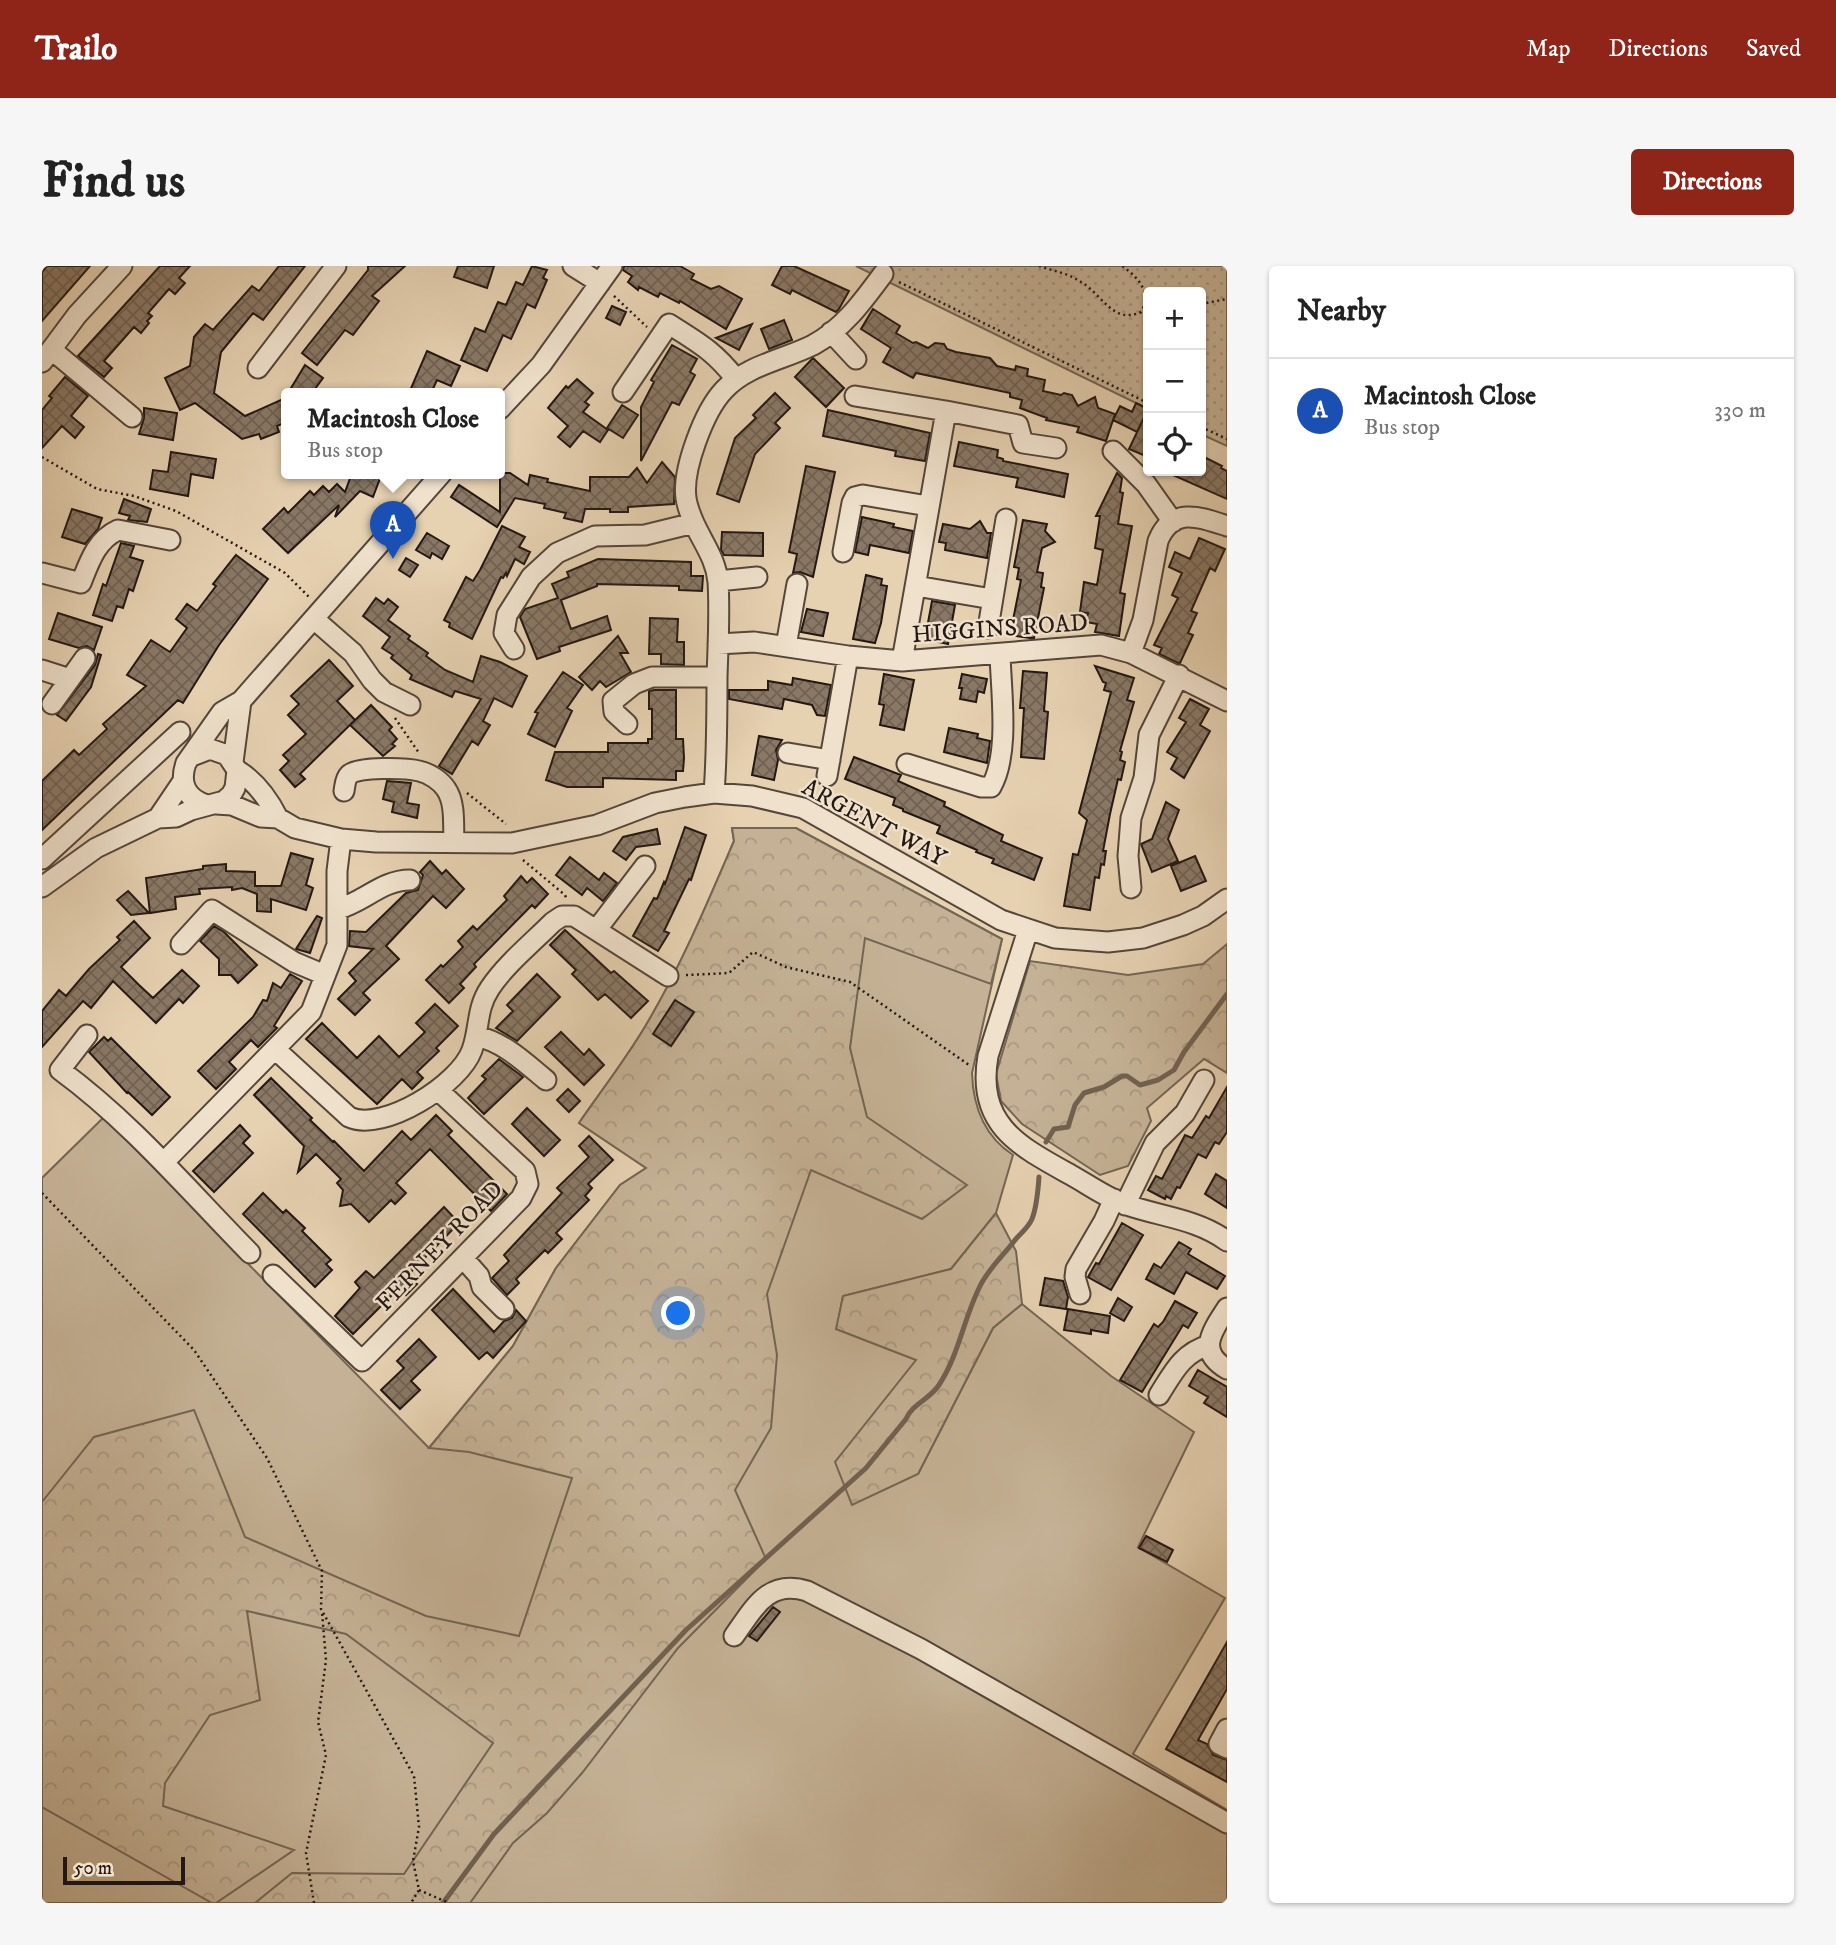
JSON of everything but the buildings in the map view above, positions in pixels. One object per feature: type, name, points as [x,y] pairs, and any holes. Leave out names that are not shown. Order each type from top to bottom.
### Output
[{"type":"street","points":[[122,266],[77,315],[47,356],[132,416]]},
{"type":"street","points":[[258,368],[337,266]]},
{"type":"street","points":[[573,266],[600,283]]},
{"type":"street","points":[[505,404],[541,365],[612,266]]},
{"type":"street","points":[[714,793],[719,738],[718,581],[711,554],[694,523],[686,498],[689,464],[715,401],[736,379],[814,344],[831,332],[846,320],[883,274]]},
{"type":"street","points":[[623,392],[669,324],[720,358],[736,379]]},
{"type":"street","points":[[831,332],[856,359]]},
{"type":"street","points":[[855,396],[1018,425],[1023,443],[1056,448]]},
{"type":"street","points":[[902,661],[946,411]]},
{"type":"street","points":[[1113,451],[1146,484],[1173,522]]},
{"type":"street","points":[[212,804],[192,798],[183,781],[183,772],[222,712],[242,701],[437,479]]},
{"type":"street","points":[[843,552],[855,496],[928,506]]},
{"type":"street","points":[[1131,653],[1145,613],[1158,541],[1163,530],[1181,517],[1194,516],[1227,526]]},
{"type":"street","points":[[988,628],[1006,519]]},
{"type":"street","points":[[514,649],[506,638],[504,627],[507,615],[540,567],[570,545],[596,536],[645,535],[694,523]]},
{"type":"street","points":[[42,573],[80,583],[103,538],[124,530],[170,540]]},
{"type":"street","points":[[718,581],[757,577]]},
{"type":"street","points":[[786,646],[797,584]]},
{"type":"street","points":[[916,586],[992,599]]},
{"type":"street","points":[[318,614],[384,692],[410,705]]},
{"type":"street","name":"HIGGINS ROAD","points":[[718,644],[742,642],[786,646],[902,661],[1088,645],[1112,647],[1179,675],[1227,701]]},
{"type":"street","points":[[907,764],[981,788],[991,787],[1002,745],[1000,654]]},
{"type":"street","points":[[788,753],[829,768],[848,656]]},
{"type":"street","points":[[52,704],[85,658]]},
{"type":"street","points":[[42,670],[69,679]]},
{"type":"street","points":[[1131,888],[1128,856],[1131,818],[1144,778],[1149,735],[1179,675]]},
{"type":"street","points":[[627,724],[614,712],[613,701],[634,684],[652,677],[717,677]]},
{"type":"street","points":[[42,887],[96,848],[158,818],[176,817],[224,801],[235,788],[242,701]]},
{"type":"street","points":[[42,859],[180,732]]},
{"type":"street","points":[[192,756],[210,749],[219,751],[253,780],[271,803],[278,818]]},
{"type":"street","points":[[344,791],[349,775],[354,771],[421,760],[446,788],[452,799],[454,843]]},
{"type":"street","points":[[158,818],[183,781]]},
{"type":"street","name":"ARGENT WAY","points":[[212,804],[232,805],[261,817],[278,818],[295,828],[341,839],[376,842],[512,843],[597,825],[655,803],[714,793],[752,796],[803,808],[1002,920],[1055,938],[1108,942],[1143,938],[1203,916],[1227,899]]},
{"type":"street","points":[[79,827],[96,848]]},
{"type":"street","points":[[164,1162],[311,1012],[337,945],[337,872],[341,839]]},
{"type":"street","points":[[597,929],[645,866]]},
{"type":"street","points":[[338,909],[353,905],[396,880],[410,880]]},
{"type":"street","points":[[181,944],[212,910],[294,962],[325,975]]},
{"type":"street","points":[[276,1050],[349,1117],[370,1121],[411,1106],[439,1091],[468,1058],[476,1036],[481,1004],[493,983],[562,916],[574,916],[597,929],[668,976]]},
{"type":"street","points":[[1028,930],[988,1056],[986,1070],[985,1085],[992,1110],[1007,1135],[1033,1154],[1120,1202],[1185,1220],[1215,1232],[1227,1241]]},
{"type":"street","points":[[87,1035],[60,1070],[98,1099],[164,1162],[250,1253]]},
{"type":"street","points":[[476,1036],[487,1038],[509,1050],[547,1080]]},
{"type":"street","points":[[1080,1293],[1076,1269],[1155,1143],[1185,1113],[1204,1080]]},
{"type":"street","name":"FERNEY ROAD","points":[[273,1275],[362,1361],[521,1198],[526,1189],[527,1178],[520,1167],[439,1091]]},
{"type":"street","points":[[463,1258],[479,1276],[482,1287],[504,1309]]},
{"type":"street","points":[[1227,1308],[1212,1332],[1209,1345],[1214,1360],[1227,1368]]},
{"type":"street","points":[[1159,1395],[1189,1353],[1209,1345]]},
{"type":"street","points":[[734,1636],[768,1594],[781,1588],[793,1587],[807,1591],[921,1649],[1227,1824]]},
{"type":"street","points":[[1227,1729],[1219,1744],[1227,1748]]},
{"type":"path","points":[[1039,266],[1069,275],[1084,283],[1114,312],[1122,316],[1132,316],[1143,308]]},
{"type":"path","points":[[1122,266],[1135,275],[1143,289]]},
{"type":"path","points":[[883,274],[1143,400]]},
{"type":"path","points":[[600,283],[654,347]]},
{"type":"path","points":[[1206,303],[1227,299]]},
{"type":"path","points":[[1206,429],[1227,439]]},
{"type":"path","points":[[42,457],[97,489],[158,504],[204,526],[285,573],[318,614]]},
{"type":"path","points":[[384,692],[387,706],[421,760]]},
{"type":"path","points":[[467,792],[508,826],[517,855],[565,895],[574,916]]},
{"type":"path","points":[[668,976],[729,973],[753,952],[786,967],[850,982],[967,1064],[986,1070]]},
{"type":"path","points":[[42,1193],[194,1350],[267,1458],[322,1571],[321,1609],[326,1660],[318,1722],[326,1755],[306,1853],[314,1903]]},
{"type":"path","points":[[321,1609],[414,1776],[419,1827],[413,1861],[419,1890],[411,1903]]},
{"type":"path","points":[[419,1890],[449,1903]]},
{"type":"green space","points":[[856,266],[1227,266],[1227,446],[1206,436],[1206,287],[1143,287],[1143,407]]},
{"type":"green space","points":[[732,828],[796,828],[1002,939],[972,1073],[982,1120],[995,1139],[1013,1155],[996,1213],[951,1269],[843,1296],[837,1329],[917,1360],[918,1474],[993,1328],[1022,1304],[1111,1376],[1194,1432],[1138,1547],[1225,1598],[1133,1754],[1227,1810],[1227,1903],[42,1903],[42,1178],[104,1117],[429,1448],[513,1346],[556,1268],[620,1185],[646,1168],[579,1123],[622,1063],[671,980],[734,841]]},
{"type":"green space","points":[[732,828],[796,828],[1002,939],[991,984],[865,938],[850,1048],[867,1117],[967,1185],[922,1219],[811,1170],[767,1294],[777,1355],[771,1428],[735,1490],[766,1559],[678,1648],[582,1773],[547,1813],[513,1843],[470,1903],[255,1903],[292,1873],[404,1874],[493,1743],[346,1634],[247,1611],[260,1700],[210,1715],[165,1783],[163,1806],[294,1850],[216,1903],[212,1903],[42,1807],[42,1502],[94,1437],[194,1410],[245,1537],[426,1616],[519,1636],[572,1478],[469,1452],[429,1448],[513,1346],[556,1268],[620,1185],[646,1168],[579,1123],[622,1063],[671,980],[734,841]]},
{"type":"green space","points":[[1227,944],[1227,1073],[1204,1059],[1147,1108],[1151,1121],[1128,1166],[1100,1175],[1022,1124],[1001,1101],[996,1074],[1030,961],[1128,975],[1203,964]]},
{"type":"green space","points":[[996,1213],[1016,1251],[1022,1304],[993,1328],[918,1474],[852,1505],[835,1462],[916,1360],[836,1329],[843,1296],[951,1269]]},
{"type":"waterway","points":[[1046,1142],[1054,1129],[1068,1127],[1075,1105],[1084,1093],[1104,1087],[1122,1076],[1127,1076],[1140,1085],[1158,1080],[1174,1070],[1227,994]]},
{"type":"waterway","points":[[443,1903],[494,1834],[686,1630],[866,1468],[913,1409],[935,1390],[952,1360],[974,1299],[984,1280],[1032,1219],[1039,1177]]},
{"type":"place","name":"Macintosh Close","points":[[393,559]]}]
